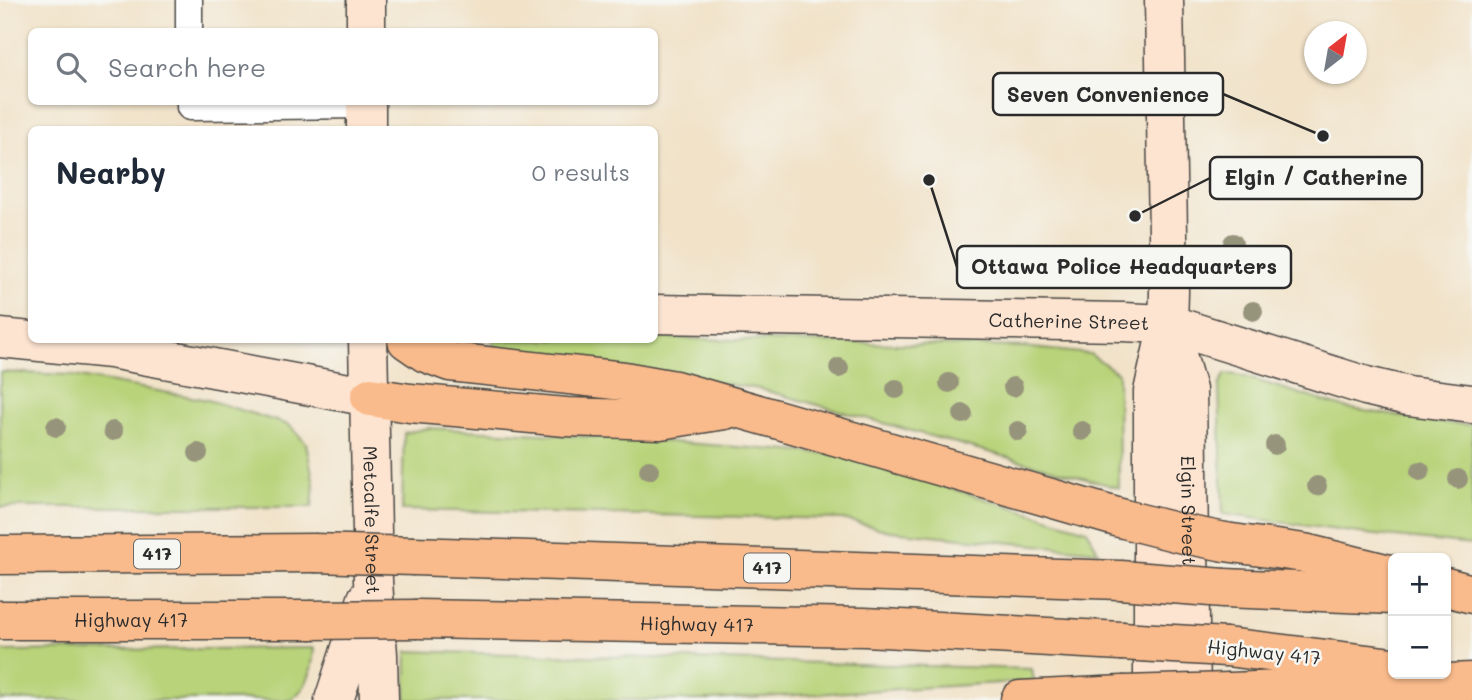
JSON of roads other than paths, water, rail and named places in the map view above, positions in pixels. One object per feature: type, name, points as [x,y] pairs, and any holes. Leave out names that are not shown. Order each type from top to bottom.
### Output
[{"type":"highway","points":[[411,343],[426,353],[450,362],[625,381],[675,390],[1120,518],[1225,542],[1304,553],[1388,574]]},
{"type":"highway","points":[[370,397],[566,417],[660,420],[737,409]]},
{"type":"highway","name":"417","points":[[0,555],[313,553],[1120,580],[1224,588],[1388,595]]},
{"type":"highway","points":[[1451,589],[1472,595]]},
{"type":"highway","points":[[1451,596],[1472,595]]},
{"type":"highway","name":"Highway 417","points":[[0,620],[417,619],[865,627],[1226,647],[1388,666]]},
{"type":"highway","points":[[1451,674],[1472,676]]},
{"type":"highway","points":[[1020,700],[1138,698],[1472,682]]},
{"type":"main road","points":[[366,0],[366,28]]},
{"type":"main road","name":"Elgin Street","points":[[1138,698],[1153,393],[1168,324],[1164,0]]},
{"type":"main road","name":"Catherine Street","points":[[658,314],[1168,324],[1366,386],[1408,396],[1472,404]]},
{"type":"main road","points":[[0,317],[28,315]]},
{"type":"main road","name":"Elgin Street","points":[[1168,324],[1187,390],[1191,700]]},
{"type":"main road","points":[[0,338],[28,341]]},
{"type":"main road","points":[[50,343],[111,349],[370,397]]},
{"type":"main road","name":"Metcalfe Street","points":[[368,343],[373,581],[379,656],[379,700]]},
{"type":"main road","points":[[334,700],[373,581]]},
{"type":"street","points":[[189,0],[190,28]]},
{"type":"street","points":[[190,105],[366,112]]},
{"type":"place","name":"Seven Convenience","points":[[1323,136]]},
{"type":"place","name":"Ottawa Police Headquarters","points":[[929,180]]},
{"type":"place","name":"Elgin / Catherine","points":[[1135,216]]}]
